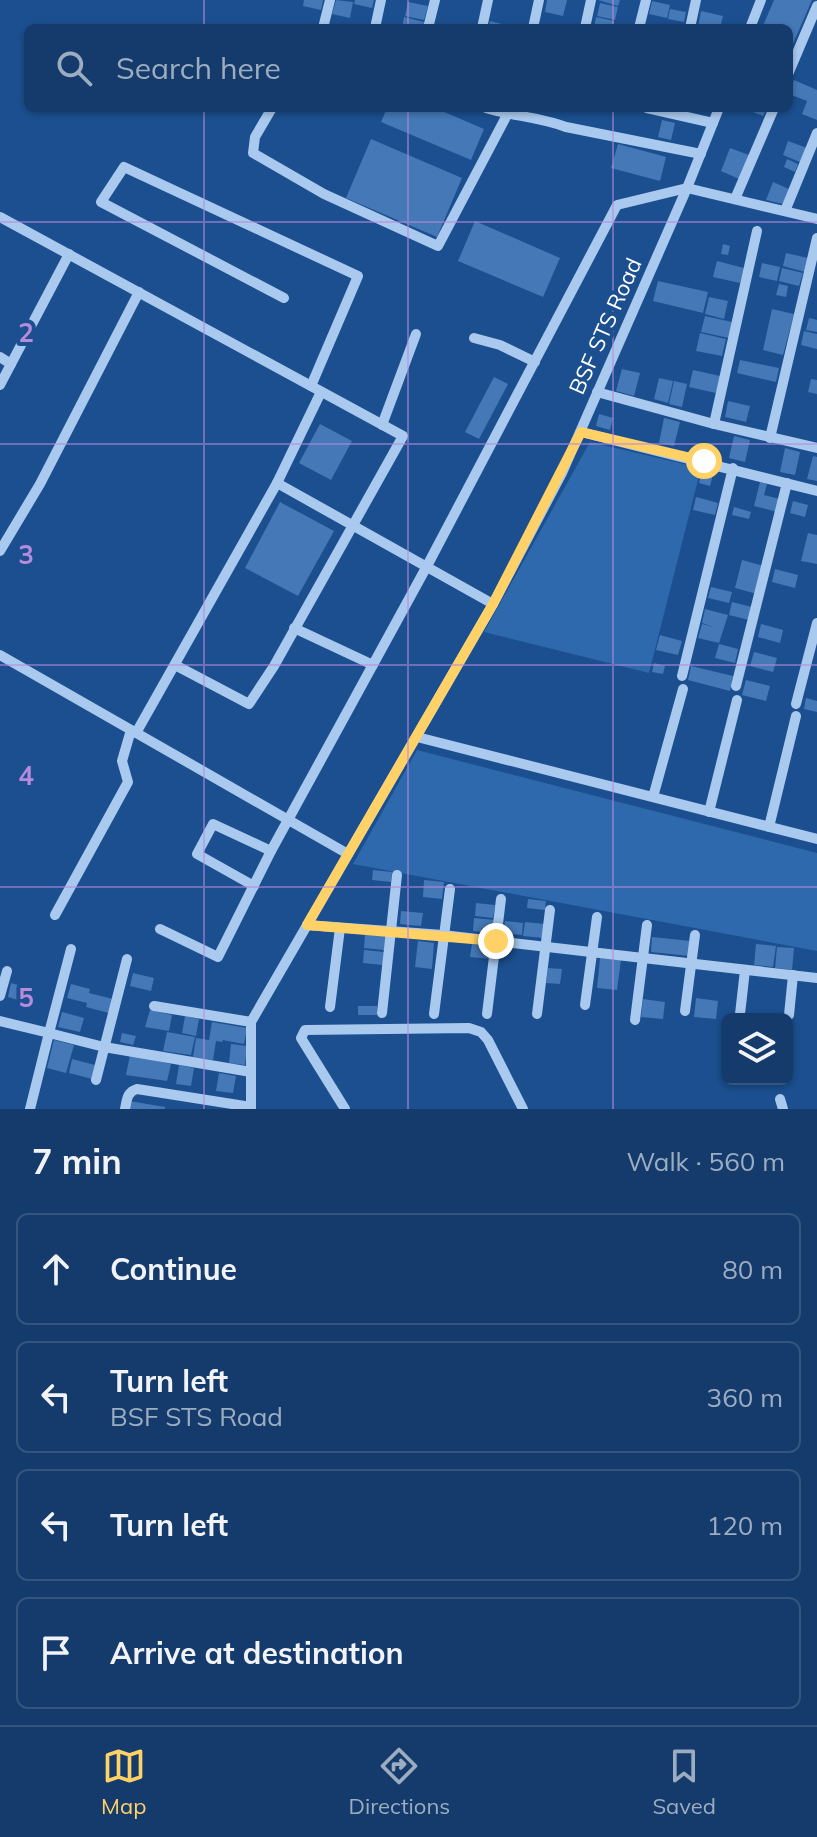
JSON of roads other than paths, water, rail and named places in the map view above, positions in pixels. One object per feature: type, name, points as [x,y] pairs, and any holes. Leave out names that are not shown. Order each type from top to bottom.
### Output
[{"type":"street","points":[[324,24],[330,0]]},
{"type":"street","points":[[376,24],[381,0]]},
{"type":"street","points":[[429,24],[435,0]]},
{"type":"street","points":[[483,24],[488,0]]},
{"type":"street","points":[[534,24],[539,0]]},
{"type":"street","points":[[586,24],[591,0]]},
{"type":"street","points":[[640,24],[646,0]]},
{"type":"street","points":[[691,24],[696,0]]},
{"type":"street","points":[[752,24],[761,0]]},
{"type":"street","points":[[793,63],[817,6]]},
{"type":"street","points":[[270,112],[255,137],[253,153],[324,194],[438,246],[507,115]]},
{"type":"street","points":[[498,112],[701,154]]},
{"type":"street","points":[[674,112],[713,123]]},
{"type":"street","name":"BSF STS Road","points":[[251,1108],[251,1022],[493,604],[581,432],[717,112]]},
{"type":"street","points":[[735,199],[772,112]]},
{"type":"street","points":[[785,211],[817,133]]},
{"type":"street","points":[[55,915],[128,782],[122,761],[134,732],[277,483],[358,276],[124,167],[101,202],[284,298]]},
{"type":"street","points":[[160,929],[218,957],[271,851],[427,566],[617,205],[687,188],[817,219]]},
{"type":"street","points":[[0,217],[403,436],[355,526],[249,704],[175,665]]},
{"type":"street","points":[[714,424],[757,231]]},
{"type":"street","points":[[770,438],[817,238]]},
{"type":"street","points":[[0,385],[69,254]]},
{"type":"street","points":[[0,551],[40,484],[139,292]]},
{"type":"street","points":[[382,425],[416,334]]},
{"type":"street","points":[[474,338],[500,345],[535,362]]},
{"type":"street","points":[[0,357],[11,364]]},
{"type":"street","points":[[597,392],[817,448]]},
{"type":"street","points":[[581,432],[817,491]]},
{"type":"street","points":[[682,676],[733,468]]},
{"type":"street","points":[[277,483],[493,604]]},
{"type":"street","points":[[736,686],[787,483]]},
{"type":"street","points":[[769,827],[817,623]]},
{"type":"street","points":[[294,628],[373,665]]},
{"type":"street","points":[[0,655],[348,854]]},
{"type":"street","points":[[653,797],[683,689]]},
{"type":"street","points":[[709,812],[737,700]]},
{"type":"street","points":[[417,737],[817,839]]},
{"type":"street","points":[[254,886],[197,854],[213,824],[271,851]]},
{"type":"street","points":[[382,1013],[397,875]]},
{"type":"street","points":[[434,1014],[450,889]]},
{"type":"street","points":[[487,1014],[501,899]]},
{"type":"street","points":[[537,1014],[550,910]]},
{"type":"street","points":[[585,1005],[597,917]]},
{"type":"street","points":[[307,925],[443,935],[817,978]]},
{"type":"street","points":[[635,1020],[647,925]]},
{"type":"street","points":[[330,1007],[340,928]]},
{"type":"street","points":[[685,1011],[695,935]]},
{"type":"street","points":[[30,1109],[71,949]]},
{"type":"street","points":[[96,1080],[127,959]]},
{"type":"street","points":[[740,1013],[745,970]]},
{"type":"street","points":[[0,996],[7,971]]},
{"type":"street","points":[[789,1013],[793,975]]},
{"type":"street","points":[[154,1006],[251,1022]]},
{"type":"street","points":[[0,1021],[104,1047],[251,1072]]},
{"type":"street","points":[[345,1109],[301,1038],[305,1030],[469,1028],[481,1032],[523,1109]]},
{"type":"street","points":[[125,1109],[127,1096],[137,1089],[251,1108]]}]
